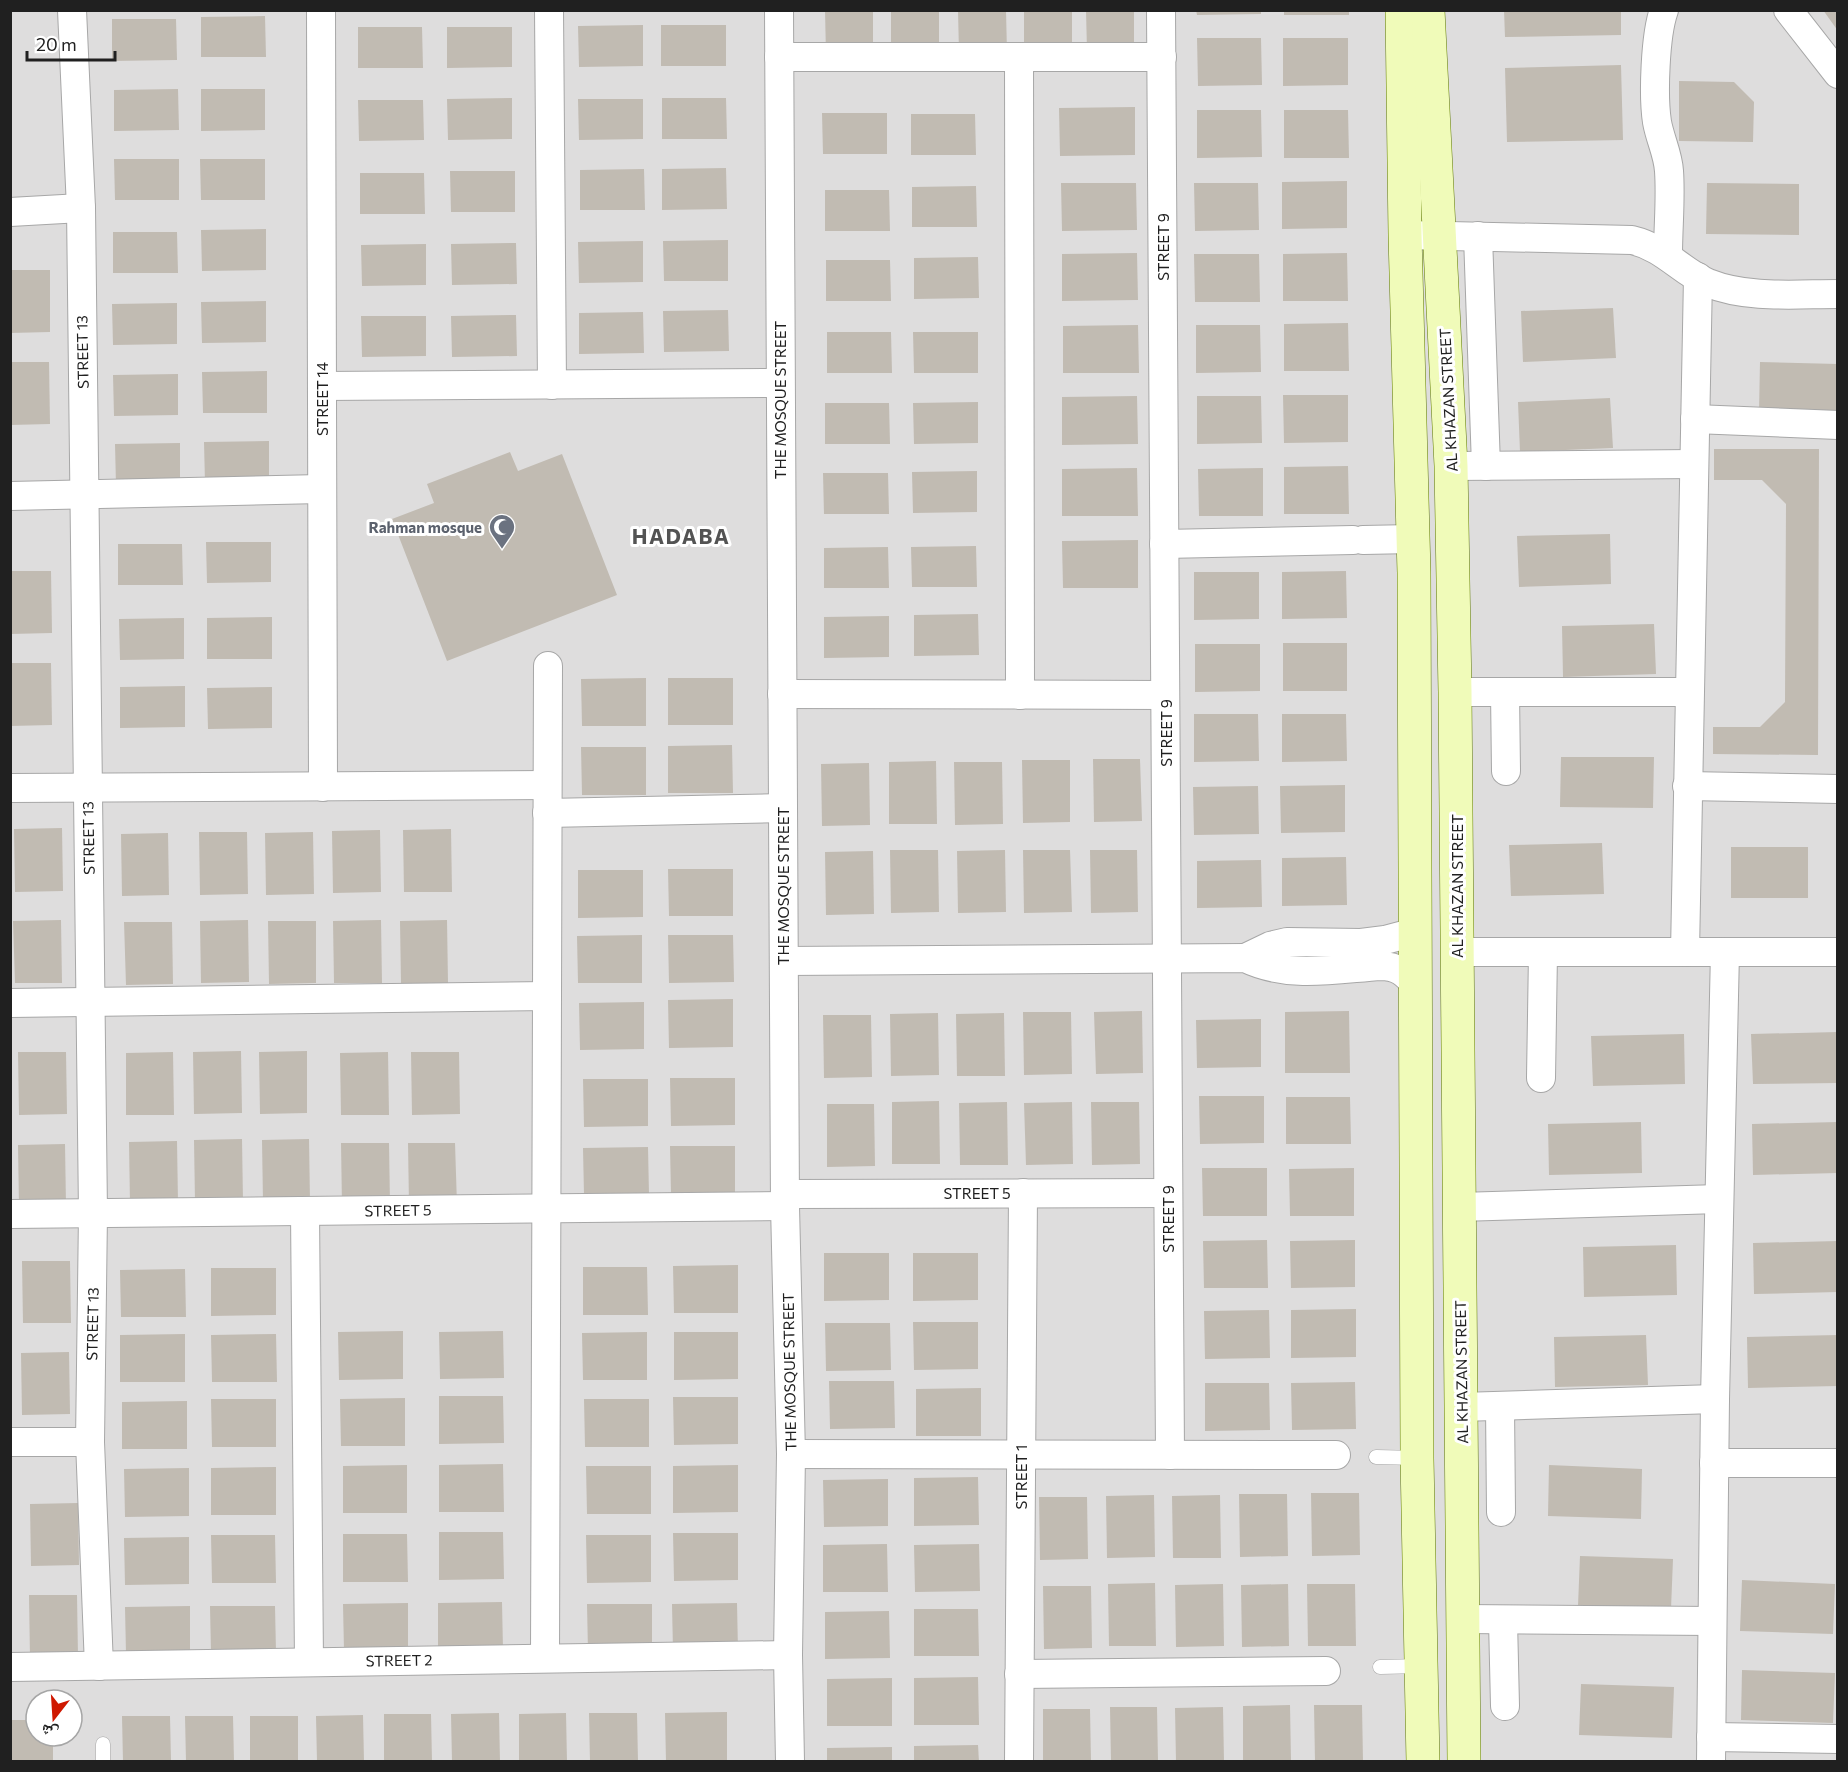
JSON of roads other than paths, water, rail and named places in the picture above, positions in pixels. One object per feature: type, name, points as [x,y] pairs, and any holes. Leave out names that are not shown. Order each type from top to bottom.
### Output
[{"type":"main road","points":[[1402,10],[1413,539],[1417,1458],[1423,1761]]},
{"type":"main road","name":"AL KHAZAN STREET","points":[[1428,10],[1451,466],[1464,1761]]},
{"type":"street","name":"STREET 13","points":[[72,10],[81,208],[93,1213],[90,1442],[99,1666]]},
{"type":"street","name":"STREET 14","points":[[321,10],[323,787]]},
{"type":"street","points":[[549,10],[552,385]]},
{"type":"street","name":"THE MOSQUE STREET","points":[[779,10],[784,961],[791,1454],[788,1655],[790,1761]]},
{"type":"street","name":"STREET 9","points":[[1161,10],[1170,1455]]},
{"type":"street","points":[[1664,10],[1659,30],[1655,99],[1658,127],[1667,154],[1669,171],[1668,255]]},
{"type":"street","points":[[1788,10],[1838,74]]},
{"type":"street","points":[[779,57],[1162,57]]},
{"type":"street","points":[[1019,57],[1020,695]]},
{"type":"street","points":[[10,212],[81,208]]},
{"type":"street","points":[[1405,235],[1626,239],[1643,243],[1668,255],[1698,277],[1726,289],[1746,293],[1838,294]]},
{"type":"street","points":[[1478,236],[1486,466]]},
{"type":"street","points":[[1685,952],[1698,277]]},
{"type":"street","points":[[322,386],[780,383]]},
{"type":"street","points":[[1695,419],[1838,425]]},
{"type":"street","points":[[1451,466],[1694,464]]},
{"type":"street","points":[[10,496],[321,489]]},
{"type":"street","points":[[1164,544],[1413,539]]},
{"type":"street","points":[[545,1658],[548,666]]},
{"type":"street","points":[[1455,692],[1689,692]]},
{"type":"street","points":[[1505,692],[1506,771]]},
{"type":"street","points":[[782,694],[1165,695]]},
{"type":"street","points":[[10,788],[547,785]]},
{"type":"street","points":[[1687,786],[1838,789]]},
{"type":"street","points":[[547,813],[783,808]]},
{"type":"street","points":[[1245,958],[1270,946],[1287,942],[1361,942],[1384,940],[1415,932]]},
{"type":"street","points":[[1457,952],[1838,952]]},
{"type":"street","points":[[1541,1078],[1543,952]]},
{"type":"street","points":[[1725,952],[1714,1399],[1711,1749],[1838,1739]]},
{"type":"street","points":[[784,961],[1245,958],[1266,967],[1297,972],[1387,966],[1402,971],[1415,985]]},
{"type":"street","points":[[10,1003],[547,996]]},
{"type":"street","name":"STREET 5","points":[[10,1214],[546,1209],[1023,1193],[1168,1193]]},
{"type":"street","name":"STREET 1","points":[[1019,1761],[1023,1193]]},
{"type":"street","points":[[1459,1207],[1719,1199]]},
{"type":"street","points":[[305,1211],[309,1662]]},
{"type":"street","points":[[1461,1407],[1714,1399]]},
{"type":"street","points":[[1500,1406],[1501,1512]]},
{"type":"street","points":[[10,1442],[90,1442]]},
{"type":"street","points":[[791,1454],[1336,1455]]},
{"type":"street","points":[[1714,1463],[1838,1463]]},
{"type":"street","points":[[1463,1619],[1712,1621]]},
{"type":"street","points":[[1503,1620],[1505,1706]]},
{"type":"street","name":"STREET 2","points":[[10,1667],[788,1655]]},
{"type":"street","points":[[1019,1674],[1326,1671]]},
{"type":"lane","points":[[1376,1457],[1417,1458]]},
{"type":"lane","points":[[1380,1667],[1421,1666]]},
{"type":"lane","points":[[103,1744],[103,1761]]},
{"type":"place","name":"Rahman mosque","points":[[502,550]]},
{"type":"district","name":"HADABA","points":[[681,535]]}]
